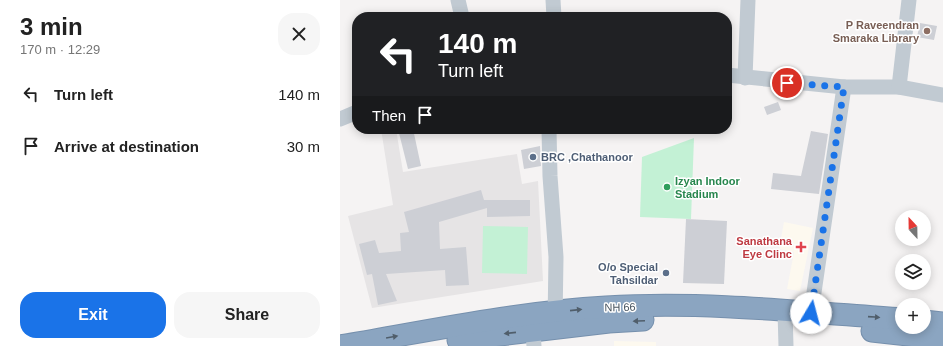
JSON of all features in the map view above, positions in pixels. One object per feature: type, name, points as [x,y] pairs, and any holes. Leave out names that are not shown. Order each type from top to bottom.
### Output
[{"type":"highway","name":"NH 66","points":[[421,346],[533,330],[555,320],[609,322],[786,317],[811,313],[895,319]]},
{"type":"highway","name":"NH 66","points":[[786,317],[818,325],[943,339]]},
{"type":"highway","points":[[931,322],[943,323]]},
{"type":"highway","name":"NH 66","points":[[340,346],[533,330]]},
{"type":"street","points":[[458,0],[461,12]]},
{"type":"street","points":[[552,0],[553,12]]},
{"type":"street","points":[[746,78],[748,0]]},
{"type":"street","points":[[899,87],[909,0]]},
{"type":"street","points":[[732,77],[844,87],[899,87],[943,95]]},
{"type":"street","points":[[811,313],[844,87]]},
{"type":"street","points":[[340,119],[352,114]]},
{"type":"street","points":[[549,134],[550,176],[556,256],[555,320]]},
{"type":"street","points":[[786,317],[786,346]]},
{"type":"shaded area","points":[[382,134],[397,134],[403,172],[517,154],[522,184],[538,181],[543,281],[372,308],[348,216],[393,205]]},
{"type":"shaded area","points":[[784,222],[813,228],[800,291],[787,289],[794,252],[779,249]]},
{"type":"shaded area","points":[[614,341],[656,342],[656,346],[614,346]]},
{"type":"green space","name":"Izyan Indoor Stadium","points":[[694,138],[691,219],[640,217],[642,157]]},
{"type":"green space","points":[[483,226],[528,227],[527,274],[482,273]]},
{"type":"building","name":"P Raveendran Smaraka Library","points":[[920,23],[937,26],[934,40],[917,37]]},
{"type":"building","points":[[778,102],[781,110],[767,115],[764,107]]},
{"type":"building","points":[[811,131],[828,134],[819,194],[771,189],[773,173],[801,176]]},
{"type":"building","points":[[399,134],[414,134],[421,166],[408,169]]},
{"type":"building","name":"BRC ,Chathanoor","points":[[540,146],[541,166],[524,169],[521,150]]},
{"type":"building","points":[[481,190],[484,200],[530,200],[530,216],[487,217],[487,208],[439,222],[440,249],[466,247],[469,285],[446,286],[445,270],[386,274],[397,301],[378,305],[372,274],[367,275],[359,244],[375,240],[379,253],[401,251],[400,233],[409,232],[404,212]]},
{"type":"building","points":[[686,219],[727,221],[724,284],[683,283]]},
{"type":"place","name":"P Raveendran Smaraka Library","points":[[927,31]]},
{"type":"place","name":"BRC ,Chathanoor","points":[[533,157]]},
{"type":"place","name":"Izyan Indoor Stadium","points":[[667,187]]},
{"type":"place","name":"Sanathana Eye Clinc","points":[[801,247]]},
{"type":"place","name":"O/o Special Tahsildar","points":[[666,273]]},
{"type":"route","points":[[787,83],[844,87],[811,313]]}]
